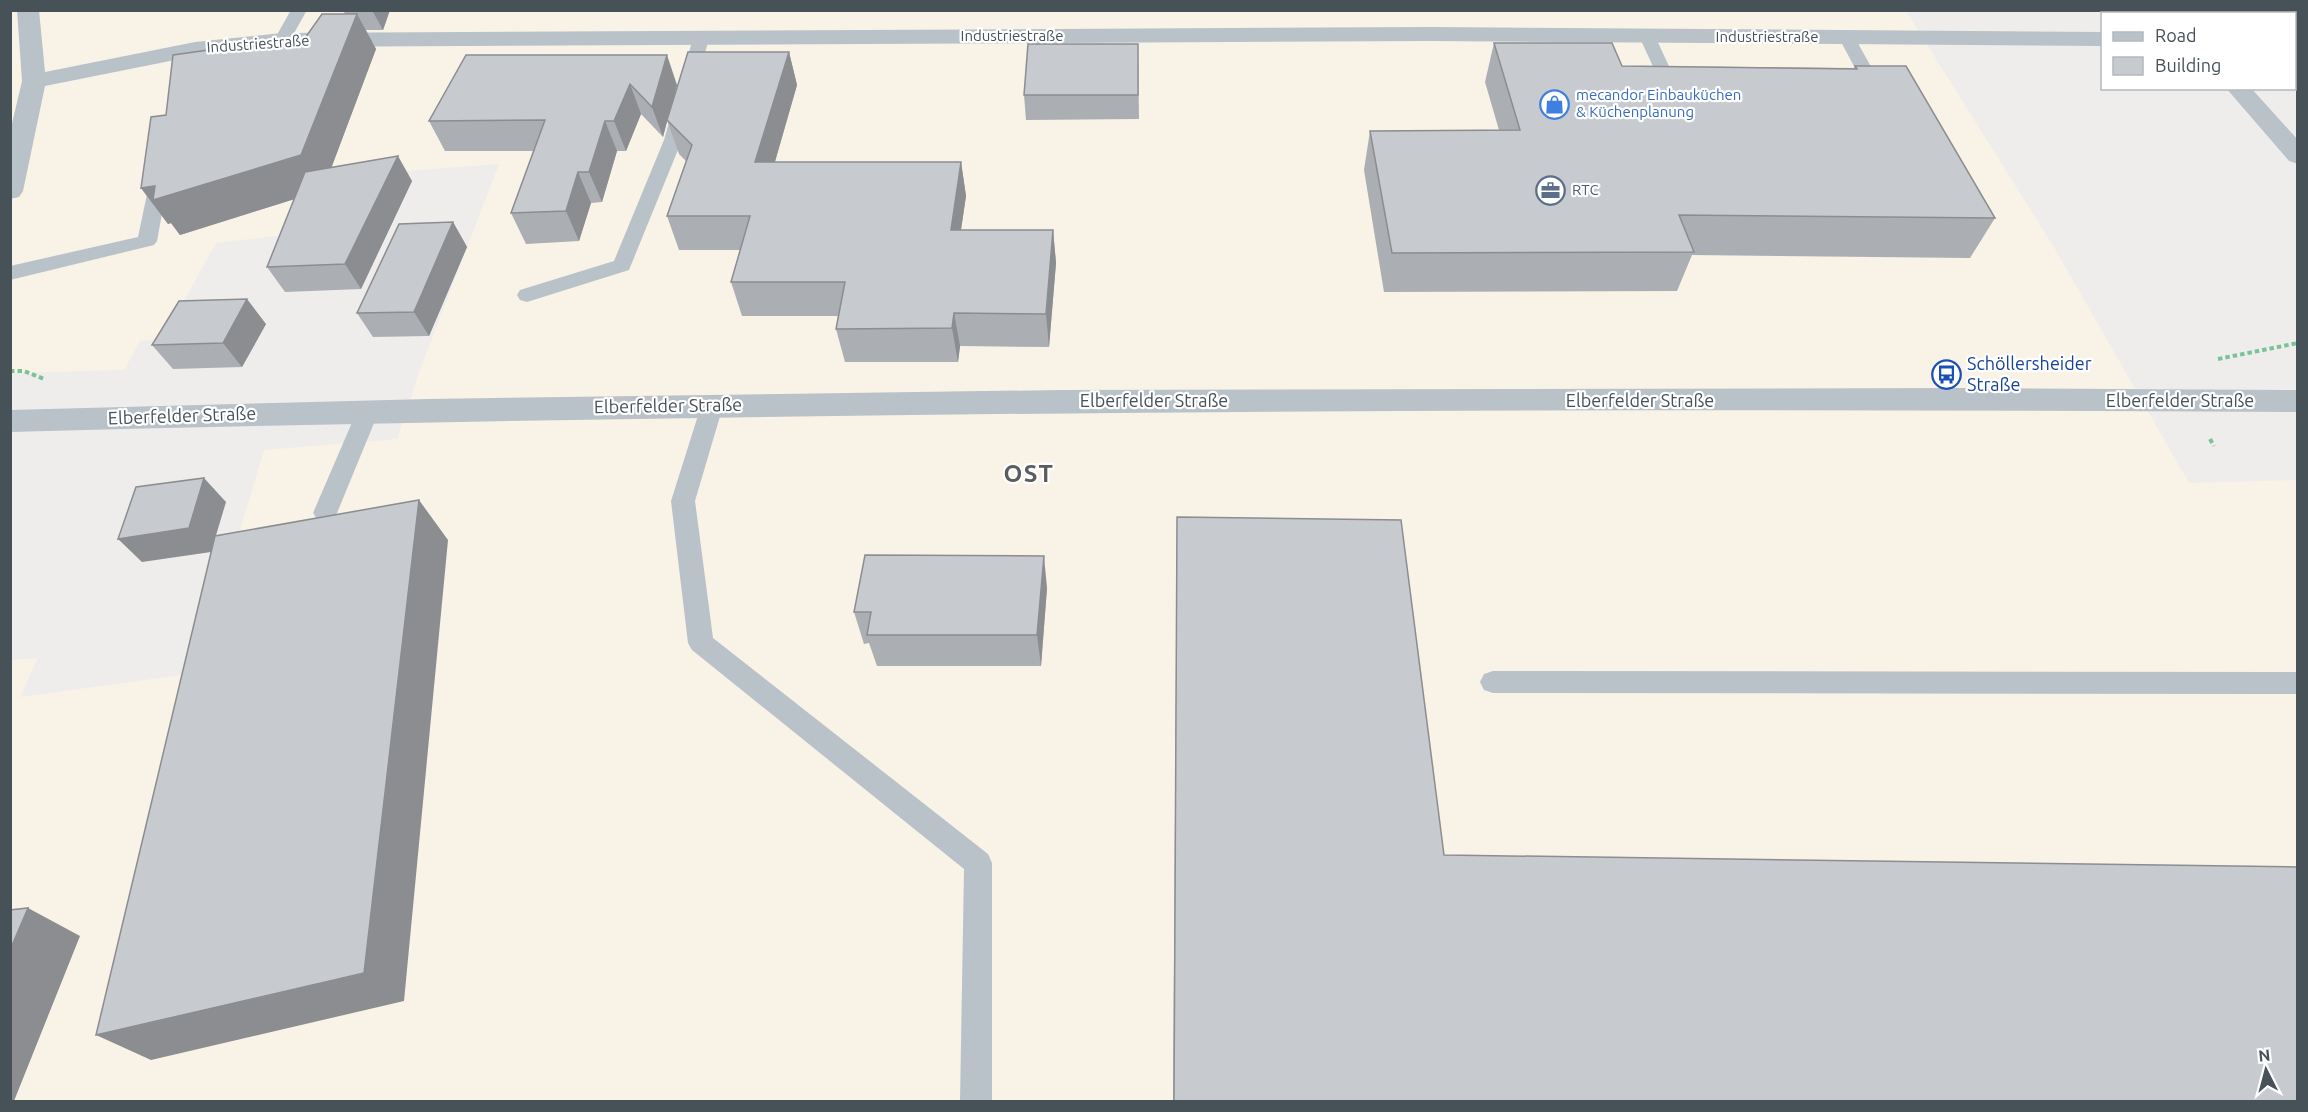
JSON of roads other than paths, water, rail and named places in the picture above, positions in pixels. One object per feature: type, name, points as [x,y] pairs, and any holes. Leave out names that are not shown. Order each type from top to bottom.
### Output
[{"type":"street","points":[[10,191],[34,81],[28,10]]},
{"type":"street","points":[[1424,10],[1431,34]]},
{"type":"street","name":"Industriestraße","points":[[34,81],[195,49],[282,40],[596,29],[701,38],[1431,34],[2101,39]]},
{"type":"street","points":[[2240,90],[2298,156]]},
{"type":"street","name":"Elberfelder Straße","points":[[10,421],[368,411],[1060,401],[1959,399],[2298,401]]},
{"type":"lane","points":[[282,40],[299,10]]},
{"type":"lane","points":[[1647,36],[1667,80],[1698,93]]},
{"type":"lane","points":[[527,295],[622,265],[673,140],[701,38]]},
{"type":"lane","points":[[1847,38],[1874,88],[1864,97],[1853,97]]},
{"type":"lane","points":[[10,273],[147,241],[162,160]]},
{"type":"lane","points":[[712,406],[683,501],[701,643],[978,863],[976,1101]]},
{"type":"lane","points":[[324,513],[368,411]]},
{"type":"lane","points":[[1493,682],[2298,683]]},
{"type":"place","name":"mecandor Einbauküchen & Küchenplanung","points":[[1555,104]]},
{"type":"place","name":"RTC","points":[[1551,190]]},
{"type":"place","name":"Schöllersheider Straße","points":[[1946,374]]},
{"type":"district","name":"OST","points":[[1029,474]]}]
